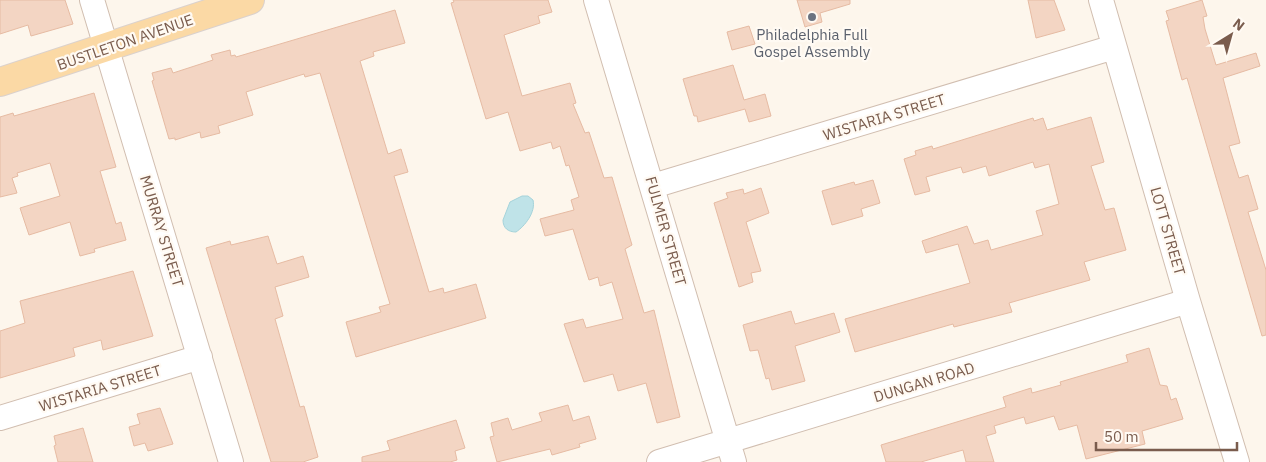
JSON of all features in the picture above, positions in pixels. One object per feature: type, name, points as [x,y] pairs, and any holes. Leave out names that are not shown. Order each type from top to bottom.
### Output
[{"type":"main road","name":"BUSTLETON AVENUE","points":[[0,82],[107,48],[242,1]]},
{"type":"street","name":"MURRAY STREET","points":[[92,0],[231,462]]},
{"type":"street","name":"FULMER STREET","points":[[596,0],[731,452]]},
{"type":"street","name":"LOTT STREET","points":[[1101,0],[1188,301],[1237,462]]},
{"type":"street","name":"WISTARIA STREET","points":[[653,186],[1114,47]]},
{"type":"street","name":"DUNGAN ROAD","points":[[659,462],[731,452],[1188,301]]},
{"type":"street","name":"WISTARIA STREET","points":[[0,418],[200,357]]},
{"type":"water","points":[[522,196],[528,196],[533,200],[533,209],[523,226],[516,232],[511,231],[506,229],[503,220],[510,202]]},
{"type":"building","points":[[0,0],[65,0],[73,24],[31,36],[28,25],[0,34]]},
{"type":"building","points":[[453,0],[548,0],[552,12],[538,16],[540,23],[504,35],[522,96],[570,83],[576,103],[573,104],[585,133],[589,132],[604,178],[612,177],[632,245],[625,249],[644,313],[654,310],[680,417],[657,423],[646,383],[618,391],[613,374],[584,382],[564,324],[583,319],[586,328],[623,319],[612,282],[600,286],[598,277],[589,280],[573,229],[545,236],[540,219],[574,210],[571,200],[579,197],[569,165],[566,166],[560,146],[553,149],[551,142],[520,151],[508,112],[486,119],[451,3],[454,2]]},
{"type":"building","name":"Philadelphia Full Gospel Assembly","points":[[797,0],[850,0],[850,4],[820,13],[822,22],[805,27]]},
{"type":"building","points":[[1028,0],[1054,0],[1065,30],[1036,38]]},
{"type":"building","points":[[1202,0],[1207,16],[1203,17],[1205,29],[1216,65],[1256,53],[1260,66],[1223,78],[1240,143],[1229,146],[1239,178],[1248,175],[1258,209],[1248,212],[1266,270],[1266,335],[1262,336],[1187,78],[1182,80],[1166,21],[1169,20],[1166,11]]},
{"type":"building","points":[[395,10],[405,43],[373,52],[374,56],[360,61],[388,154],[401,149],[408,172],[394,176],[429,292],[443,288],[444,293],[476,284],[486,318],[356,357],[346,322],[381,312],[379,307],[390,304],[320,73],[305,77],[304,74],[246,92],[253,115],[218,126],[220,133],[201,138],[200,132],[175,140],[175,138],[169,139],[152,81],[154,80],[152,73],[171,68],[173,73],[213,60],[211,55],[230,50],[231,56],[235,55],[236,57]]},
{"type":"building","points":[[749,26],[755,44],[732,50],[727,32]]},
{"type":"building","points":[[733,65],[744,100],[765,94],[771,116],[749,122],[745,109],[698,122],[697,116],[694,116],[683,79]]},
{"type":"building","points":[[94,93],[116,167],[100,171],[116,224],[121,222],[126,240],[94,249],[95,252],[80,256],[70,222],[29,235],[20,208],[60,196],[50,163],[17,173],[18,176],[12,178],[17,193],[0,197],[0,117],[13,113],[14,116]]},
{"type":"building","points":[[1091,117],[1104,162],[1091,166],[1105,210],[1114,208],[1126,250],[1084,262],[1090,280],[1009,303],[1012,312],[954,327],[953,324],[855,352],[845,319],[970,283],[958,244],[926,253],[922,241],[967,226],[974,244],[988,240],[991,250],[1043,235],[1036,211],[1059,204],[1049,164],[1035,168],[1033,162],[989,176],[986,166],[963,173],[961,167],[926,177],[930,191],[915,195],[904,159],[916,155],[915,151],[932,146],[933,149],[1033,118],[1034,121],[1043,118],[1047,130]]},
{"type":"building","points":[[873,180],[880,203],[861,209],[863,216],[832,225],[822,191],[854,182],[855,185]]},
{"type":"building","points":[[761,188],[769,213],[746,222],[761,271],[751,273],[753,282],[739,287],[714,203],[728,198],[726,193],[743,189],[744,194]]},
{"type":"building","points":[[268,236],[277,264],[303,256],[309,277],[275,287],[283,316],[275,319],[300,407],[304,406],[318,457],[303,462],[271,462],[206,248],[230,241],[231,245]]},
{"type":"building","points":[[133,271],[153,336],[103,350],[101,340],[73,348],[75,356],[0,378],[0,331],[25,323],[20,301]]},
{"type":"building","points":[[791,311],[795,324],[834,313],[840,332],[795,346],[805,381],[772,390],[769,378],[766,379],[758,350],[750,351],[743,325]]},
{"type":"building","points":[[1149,348],[1160,385],[1167,386],[1171,400],[1176,398],[1183,419],[1142,431],[1145,444],[1086,459],[1077,425],[1059,430],[1054,416],[1026,424],[1024,417],[994,426],[996,433],[986,436],[994,462],[966,462],[963,450],[921,462],[886,462],[881,445],[1006,407],[1003,397],[1031,388],[1032,393],[1061,385],[1060,382],[1128,362],[1126,355]]},
{"type":"building","points":[[568,405],[573,421],[589,416],[596,439],[579,444],[580,447],[552,455],[550,449],[497,462],[490,437],[494,436],[491,423],[508,418],[512,430],[542,421],[539,413]]},
{"type":"building","points":[[160,408],[173,444],[148,451],[145,443],[134,446],[129,427],[140,424],[137,414]]},
{"type":"building","points":[[456,420],[465,448],[455,451],[457,460],[450,462],[362,462],[362,457],[390,450],[387,441]]},
{"type":"building","points":[[83,428],[93,462],[58,462],[54,446],[56,445],[54,436]]},
{"type":"place","name":"Philadelphia Full Gospel Assembly","points":[[812,17]]}]
